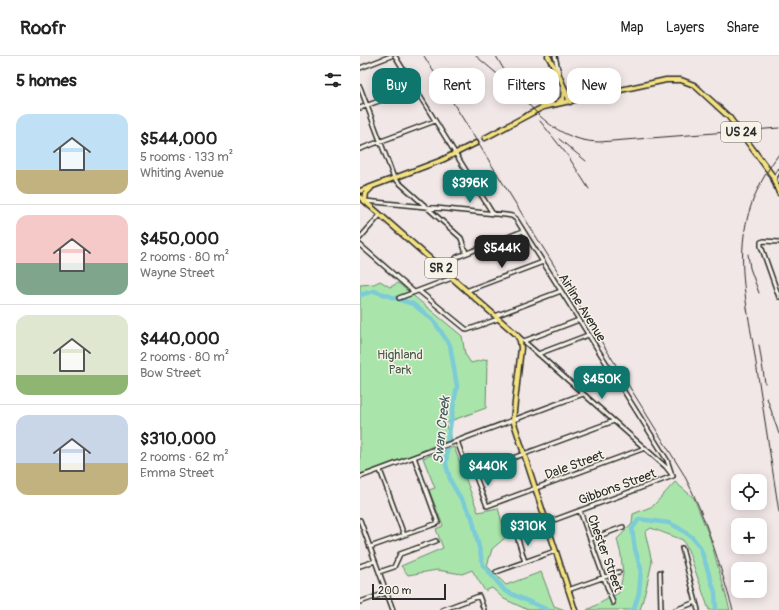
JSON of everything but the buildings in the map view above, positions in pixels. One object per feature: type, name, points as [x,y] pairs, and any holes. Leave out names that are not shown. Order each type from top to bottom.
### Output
[{"type":"main road","points":[[548,56],[555,68]]},
{"type":"main road","points":[[559,75],[567,94]]},
{"type":"main road","name":"US 24","points":[[621,90],[676,79],[685,81],[697,87],[729,117],[774,178],[779,193]]},
{"type":"main road","points":[[559,101],[562,98],[564,86]]},
{"type":"main road","name":"US 24","points":[[485,138],[543,107],[556,104]]},
{"type":"main road","points":[[360,191],[455,154],[476,143]]},
{"type":"main road","points":[[364,202],[366,193],[374,185]]},
{"type":"main road","name":"SR 2","points":[[360,197],[517,335]]},
{"type":"main road","points":[[517,335],[520,339],[521,346],[513,420],[574,610]]},
{"type":"street","points":[[360,68],[391,56]]},
{"type":"street","points":[[394,56],[402,68]]},
{"type":"street","points":[[556,56],[558,68]]},
{"type":"street","points":[[360,87],[394,178],[461,238],[466,253]]},
{"type":"street","points":[[421,99],[493,214]]},
{"type":"street","points":[[360,108],[372,104]]},
{"type":"street","points":[[360,149],[435,121]]},
{"type":"street","points":[[774,178],[779,171]]},
{"type":"street","points":[[364,202],[493,214]]},
{"type":"street","name":"Airline Avenue","points":[[493,214],[512,216],[516,219],[666,458],[673,476]]},
{"type":"street","points":[[360,238],[380,215]]},
{"type":"street","points":[[443,271],[456,258],[466,253],[524,231]]},
{"type":"street","points":[[779,242],[761,242],[761,247],[779,297]]},
{"type":"street","points":[[360,245],[414,292]]},
{"type":"street","points":[[466,291],[543,262]]},
{"type":"street","points":[[399,298],[452,278]]},
{"type":"street","points":[[419,291],[467,330],[561,291]]},
{"type":"street","points":[[524,341],[579,320]]},
{"type":"street","points":[[517,335],[671,472]]},
{"type":"street","points":[[538,354],[588,335]]},
{"type":"street","points":[[360,477],[583,394]]},
{"type":"street","points":[[455,442],[470,474],[614,421]]},
{"type":"street","name":"Dale Street","points":[[474,472],[487,506],[645,448]]},
{"type":"street","points":[[370,547],[438,523],[414,457]]},
{"type":"street","points":[[380,470],[404,535]]},
{"type":"street","name":"Gibbons Street","points":[[546,523],[673,476]]},
{"type":"street","name":"Chester Street","points":[[580,511],[605,577],[613,603]]},
{"type":"street","points":[[360,520],[362,529],[393,610]]},
{"type":"street","points":[[591,539],[623,527]]},
{"type":"street","points":[[516,536],[525,562]]},
{"type":"street","points":[[379,572],[394,567],[400,554],[436,541]]},
{"type":"street","points":[[682,548],[698,610]]},
{"type":"street","points":[[496,572],[555,551]]},
{"type":"street","points":[[360,566],[375,561]]},
{"type":"street","points":[[568,590],[619,572]]},
{"type":"street","points":[[660,572],[661,610]]},
{"type":"street","points":[[360,602],[386,593]]},
{"type":"street","points":[[442,610],[479,596],[484,610]]},
{"type":"street","points":[[675,610],[696,602]]},
{"type":"green space","name":"Highland Park","points":[[380,281],[390,287],[398,283],[462,336],[465,354],[471,363],[487,359],[486,408],[445,423],[451,440],[360,474],[360,285],[374,284]]},
{"type":"green space","points":[[454,447],[478,512],[498,508],[506,537],[492,549],[487,566],[506,585],[541,572],[554,606],[565,610],[528,610],[504,599],[492,588],[485,591],[472,570],[462,574],[437,570],[408,575],[401,566],[443,548],[436,529],[443,526],[429,490],[435,488],[423,458]]},
{"type":"green space","points":[[675,482],[694,498],[710,538],[730,610],[709,610],[688,550],[683,540],[651,528],[645,532],[652,562],[640,610],[587,610],[619,593],[623,574],[621,555],[617,539],[632,524],[633,514],[653,506]]},
{"type":"waterway","name":"Swan Creek","points":[[360,295],[374,291],[413,304],[433,320],[450,345],[457,386],[448,438],[446,465],[451,482],[472,517],[483,565],[505,591],[548,610]]},
{"type":"waterway","name":"Swan Creek","points":[[632,610],[634,609],[639,593],[641,569],[635,549],[632,529],[639,519],[669,523],[692,537],[700,547],[715,592],[716,610]]},
{"type":"tunnel","points":[[476,143],[485,138]]},
{"type":"railway","points":[[424,56],[683,473],[699,506],[717,557],[733,610]]},
{"type":"railway","points":[[476,56],[493,70]]},
{"type":"railway","points":[[496,56],[514,86],[537,113],[550,125],[565,134],[581,140],[599,142],[779,128]]},
{"type":"railway","points":[[540,121],[568,156],[589,189]]},
{"type":"railway","points":[[559,139],[586,161]]},
{"type":"railway","points":[[779,154],[766,173],[756,192],[746,224],[743,249],[743,278],[779,512]]},
{"type":"railway","points":[[748,254],[750,268],[759,293]]},
{"type":"railway","points":[[759,345],[765,383]]},
{"type":"railway","points":[[767,398],[779,434]]}]
